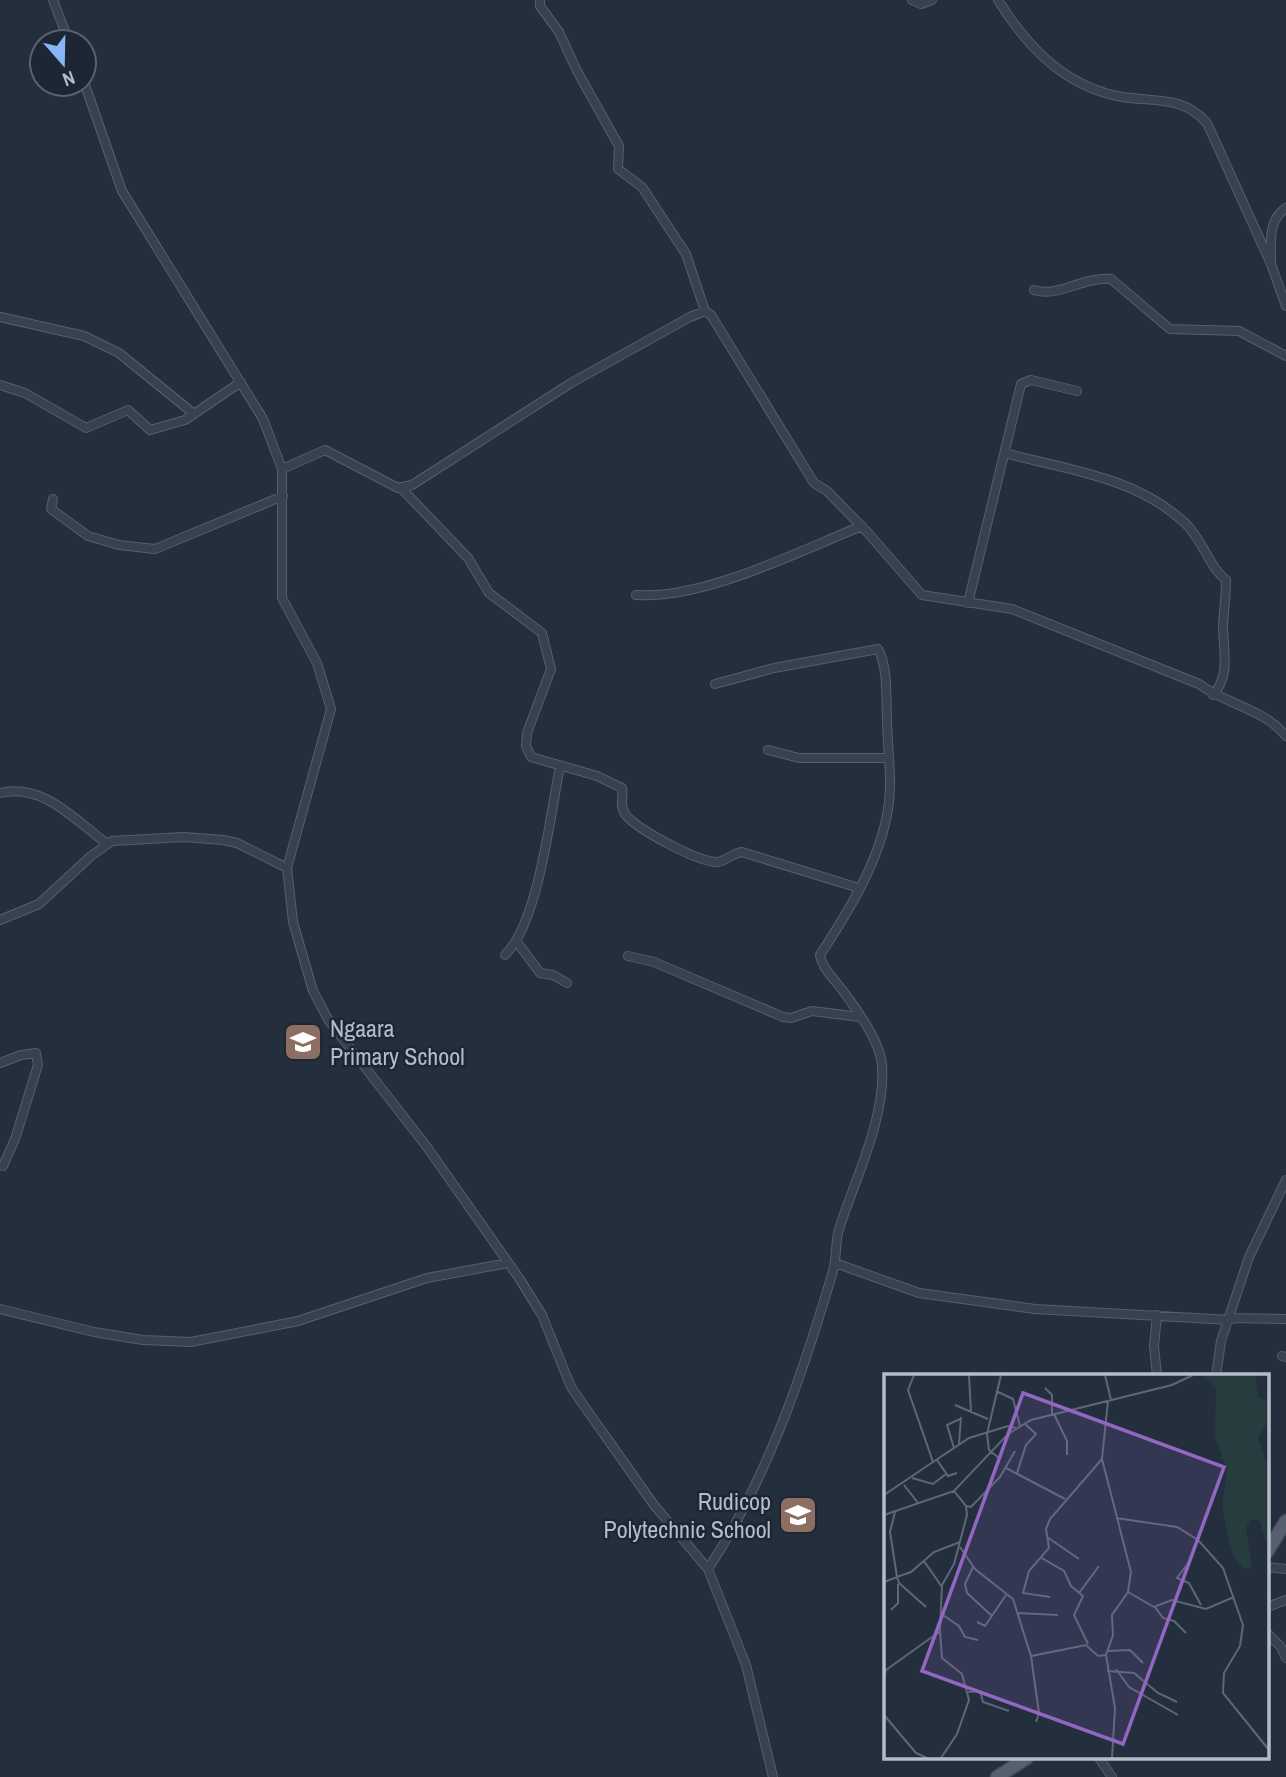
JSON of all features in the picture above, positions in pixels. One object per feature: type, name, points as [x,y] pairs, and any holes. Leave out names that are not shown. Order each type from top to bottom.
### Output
[{"type":"main road","points":[[1268,1550],[1286,1521]]},
{"type":"main road","points":[[997,1777],[1024,1760]]},
{"type":"street","points":[[53,0],[64,28]]},
{"type":"street","points":[[540,0],[540,6],[559,32],[577,71],[619,146],[618,169],[642,187],[686,254],[705,312]]},
{"type":"street","points":[[912,0],[921,4],[932,0]]},
{"type":"street","points":[[998,0],[1029,44],[1055,69],[1069,77],[1118,96],[1175,101],[1199,114],[1207,123],[1271,264],[1286,306]]},
{"type":"street","points":[[89,98],[121,191],[263,419],[282,469],[282,598],[317,663],[331,709],[287,868],[293,922],[320,1007],[427,1147],[509,1263],[542,1315],[571,1387],[582,1404],[654,1505],[708,1569],[746,1665],[773,1777]]},
{"type":"street","points":[[1271,264],[1271,231],[1275,220],[1286,208]]},
{"type":"street","points":[[1034,290],[1049,294],[1084,281],[1111,279],[1170,329],[1239,331],[1286,356]]},
{"type":"street","points":[[402,488],[412,485],[572,383],[690,317],[705,312],[711,315],[757,387],[809,476],[862,526],[922,595],[1012,609],[1199,684],[1213,695],[1260,714],[1286,736]]},
{"type":"street","points":[[0,317],[84,336],[107,347],[127,358],[194,414]]},
{"type":"street","points":[[968,603],[1021,384],[1031,380],[1077,390]]},
{"type":"street","points":[[0,385],[25,393],[86,428],[128,410],[150,430],[185,420],[241,382]]},
{"type":"street","points":[[282,469],[316,452],[330,450],[402,488],[468,558],[489,593],[542,633],[551,669],[530,722],[526,747],[535,760],[597,776],[622,788],[621,803],[628,817],[650,833],[694,856],[718,862],[741,852],[859,888]]},
{"type":"street","points":[[1005,453],[1130,485],[1156,500],[1196,535],[1218,574],[1226,580],[1223,628],[1226,666],[1221,686],[1213,695]]},
{"type":"street","points":[[53,499],[51,509],[88,536],[128,547],[155,549],[283,496]]},
{"type":"street","points":[[636,595],[657,596],[713,583],[862,526]]},
{"type":"street","points":[[708,1569],[751,1498],[799,1373],[835,1263],[838,1234],[876,1122],[881,1090],[881,1058],[860,1017],[822,963],[820,955],[859,888],[885,826],[890,786],[884,670],[878,649],[774,668],[715,684]]},
{"type":"street","points":[[768,750],[799,758],[887,758]]},
{"type":"street","points":[[505,956],[517,942],[544,855],[560,767]]},
{"type":"street","points":[[0,793],[23,790],[37,794],[106,843]]},
{"type":"street","points":[[0,920],[39,904],[106,843],[184,837],[223,840],[237,843],[287,868]]},
{"type":"street","points":[[517,942],[540,973],[553,975],[567,983]]},
{"type":"street","points":[[628,956],[654,962],[783,1017],[791,1018],[812,1011],[860,1017]]},
{"type":"street","points":[[0,1063],[30,1052],[36,1053],[38,1065],[15,1139],[3,1166]]},
{"type":"street","points":[[1216,1374],[1221,1341],[1249,1257],[1286,1180]]},
{"type":"street","points":[[0,1309],[94,1332],[143,1340],[191,1342],[298,1321],[427,1278],[509,1263]]},
{"type":"street","points":[[835,1263],[919,1293],[1035,1309],[1230,1319],[1286,1319]]},
{"type":"street","points":[[1157,1315],[1154,1346],[1157,1374]]},
{"type":"street","points":[[1268,1567],[1286,1569]]},
{"type":"street","points":[[1268,1607],[1286,1600]]},
{"type":"street","points":[[1268,1634],[1281,1647],[1286,1658]]},
{"type":"street","points":[[1100,1760],[1112,1777]]},
{"type":"place","name":"Ngaara Primary School","points":[[303,1042]]},
{"type":"place","name":"Rudicop Polytechnic School","points":[[798,1515]]}]
